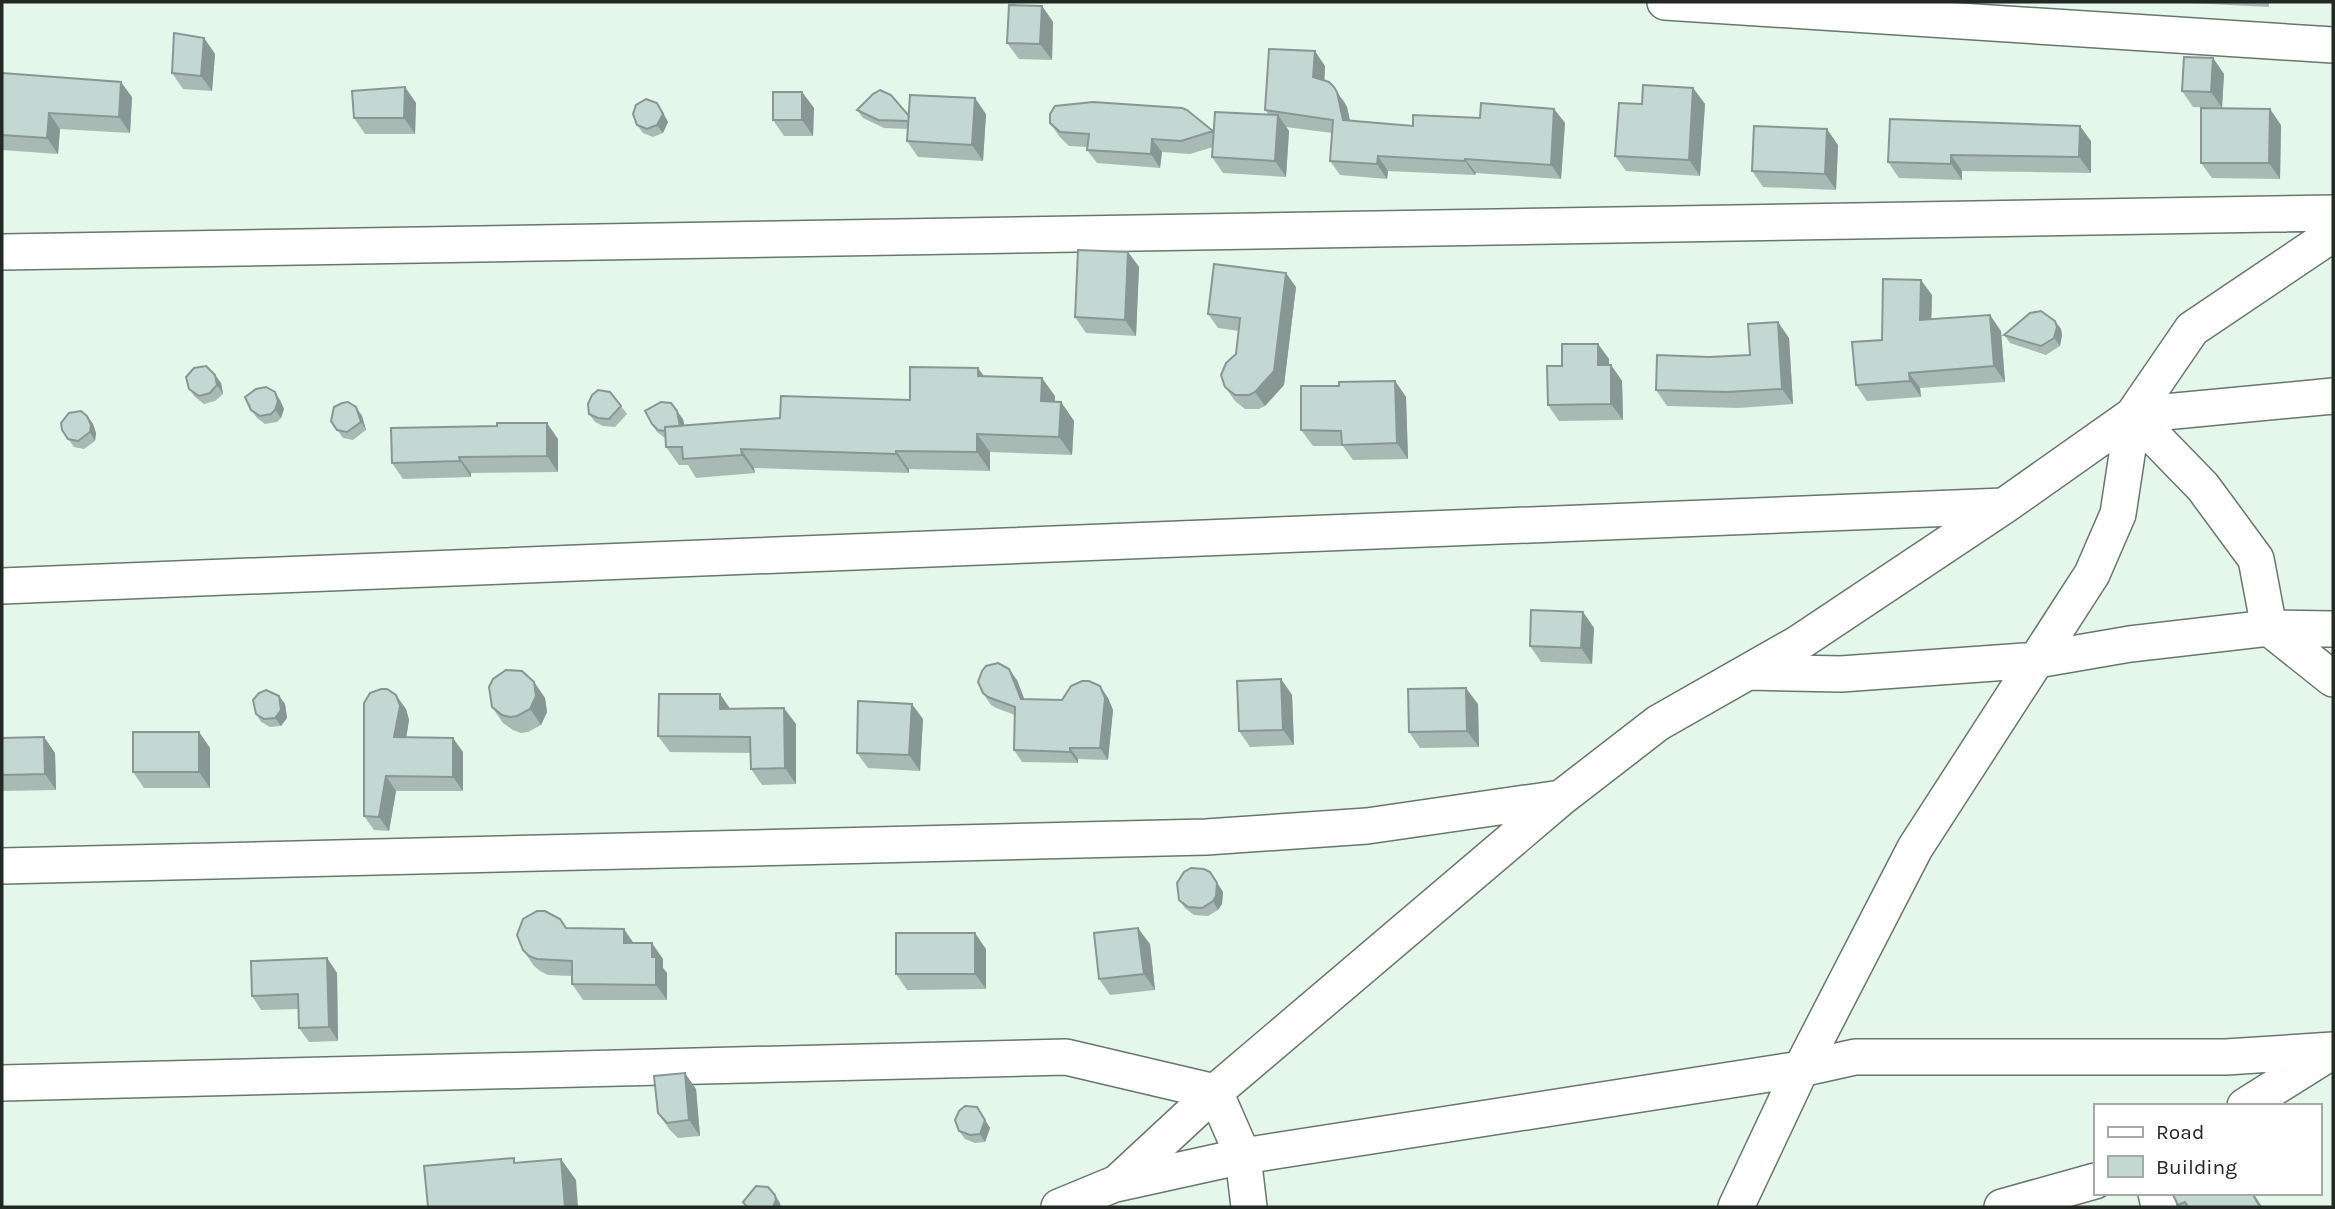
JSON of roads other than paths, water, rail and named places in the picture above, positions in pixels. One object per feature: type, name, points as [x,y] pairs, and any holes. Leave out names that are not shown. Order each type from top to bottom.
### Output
[{"type":"street","points":[[1665,2],[2333,45]]},
{"type":"street","points":[[2,252],[2333,213]]},
{"type":"street","points":[[1085,1207],[1117,1183],[1215,1092],[1561,798],[1658,723],[1797,644],[2004,506],[2133,415],[2192,328],[2333,234]]},
{"type":"street","points":[[2133,415],[2333,396]]},
{"type":"street","points":[[2133,415],[2203,487],[2256,559],[2269,628],[2333,679]]},
{"type":"street","points":[[1736,1207],[1801,1069],[1915,848],[2092,574],[2118,513],[2133,415]]},
{"type":"street","points":[[2,586],[2004,506]]},
{"type":"street","points":[[1747,672],[1841,674],[2037,660],[2130,644],[2269,628],[2333,629]]},
{"type":"street","points":[[2,866],[1206,837],[1367,826],[1561,798]]},
{"type":"street","points":[[1059,1207],[1117,1183],[1243,1156],[1801,1069],[1855,1057],[2226,1057],[2333,1050]]},
{"type":"street","points":[[2248,1104],[2333,1050]]},
{"type":"street","points":[[2,1083],[1066,1057],[1215,1092]]},
{"type":"street","points":[[1215,1092],[1243,1156],[1249,1207]]},
{"type":"street","points":[[2002,1207],[2094,1181]]},
{"type":"street","points":[[2097,1207],[2112,1195]]}]
